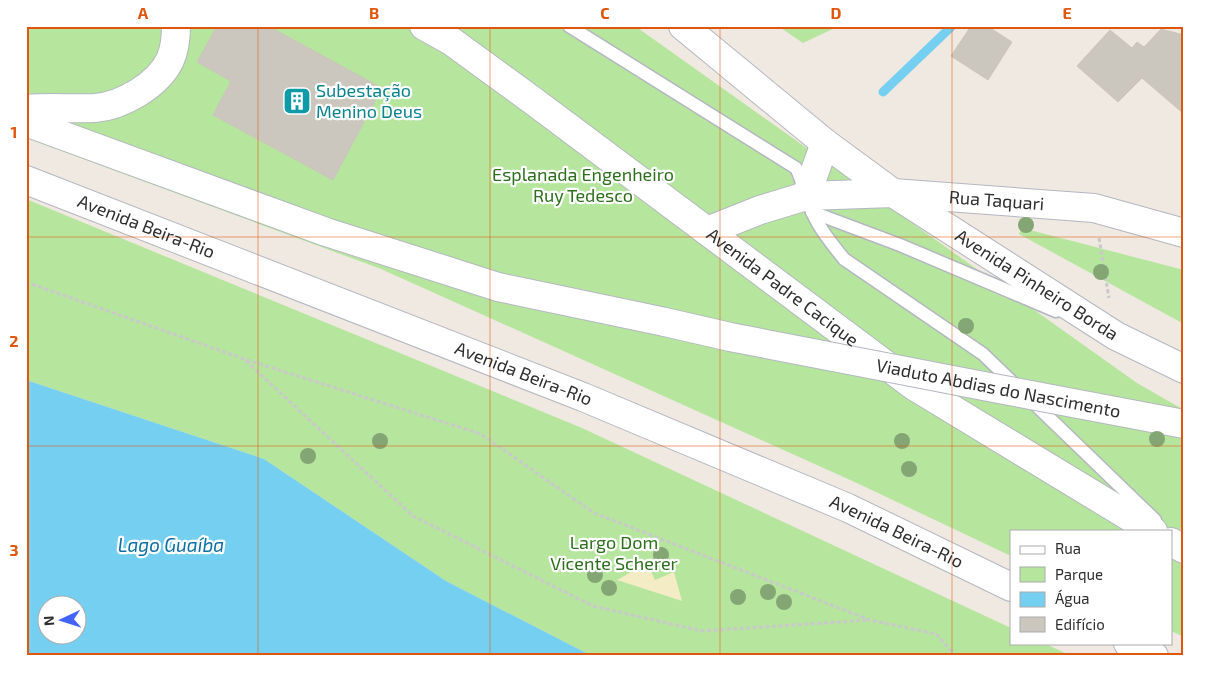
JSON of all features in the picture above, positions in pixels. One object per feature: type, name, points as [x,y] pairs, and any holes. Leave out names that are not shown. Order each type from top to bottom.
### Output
[{"type":"main road","points":[[26,109],[96,108],[114,104],[132,96],[165,69],[174,50],[176,26]]},
{"type":"main road","name":"Avenida Padre Cacique","points":[[424,26],[451,41],[525,94],[914,386],[1151,530]]},
{"type":"main road","points":[[683,26],[826,144],[893,193]]},
{"type":"main road","name":"Viaduto Abdias do Nascimento","points":[[26,122],[326,232],[498,287],[730,337],[1184,424]]},
{"type":"main road","points":[[809,204],[826,144]]},
{"type":"main road","name":"Avenida Beira-Rio","points":[[26,180],[583,397],[848,508],[1010,587]]},
{"type":"main road","name":"Rua Taquari","points":[[707,230],[760,210],[893,193],[1094,208],[1184,233]]},
{"type":"main road","name":"Avenida Pinheiro Borda","points":[[893,193],[1116,336],[1184,368]]},
{"type":"main road","points":[[1172,543],[1184,549]]},
{"type":"main road","points":[[1130,644],[1154,656]]},
{"type":"lane","points":[[569,26],[796,168],[809,204],[831,243],[844,259],[983,354],[1165,530]]},
{"type":"lane","points":[[809,204],[900,246],[1116,336]]},
{"type":"lane","points":[[1172,537],[1184,549]]},
{"type":"path","points":[[1094,208],[1116,336]]},
{"type":"path","points":[[26,282],[244,359],[482,434],[594,513],[870,620],[936,634],[956,656]]},
{"type":"path","points":[[244,359],[413,516],[593,606],[702,631],[870,620]]},
{"type":"green space","name":"Esplanada Engenheiro Ruy Tedesco","points":[[26,26],[635,26],[1137,383],[1184,410],[1184,637],[1172,631],[1172,530],[1010,530],[1010,556],[859,484],[381,269],[26,138]]},
{"type":"green space","points":[[778,26],[839,26],[803,43]]},
{"type":"green space","name":"Largo Dom Vicente Scherer","points":[[26,199],[582,428],[1010,628],[1010,644],[1046,644],[1071,656],[592,656],[446,581],[264,459],[26,380]]},
{"type":"green space","points":[[1022,228],[1184,270],[1184,324],[1019,234]]},
{"type":"sand","points":[[647,563],[655,580],[674,572],[682,601],[617,580]]},
{"type":"water","name":"Lago Guaíba","points":[[26,380],[264,459],[446,581],[592,656],[26,656]]},
{"type":"building","name":"Subestação Menino Deus","points":[[217,26],[268,26],[382,88],[333,180],[213,115],[231,81],[197,62]]},
{"type":"building","points":[[971,26],[987,26],[1012,42],[988,80],[951,56]]},
{"type":"building","points":[[1161,29],[1184,35],[1184,114],[1142,78],[1118,102],[1077,66],[1110,30],[1132,48],[1137,42],[1144,47]]},
{"type":"waterway","points":[[883,92],[952,26]]},
{"type":"place","name":"Subestação Menino Deus","points":[[297,101]]}]
